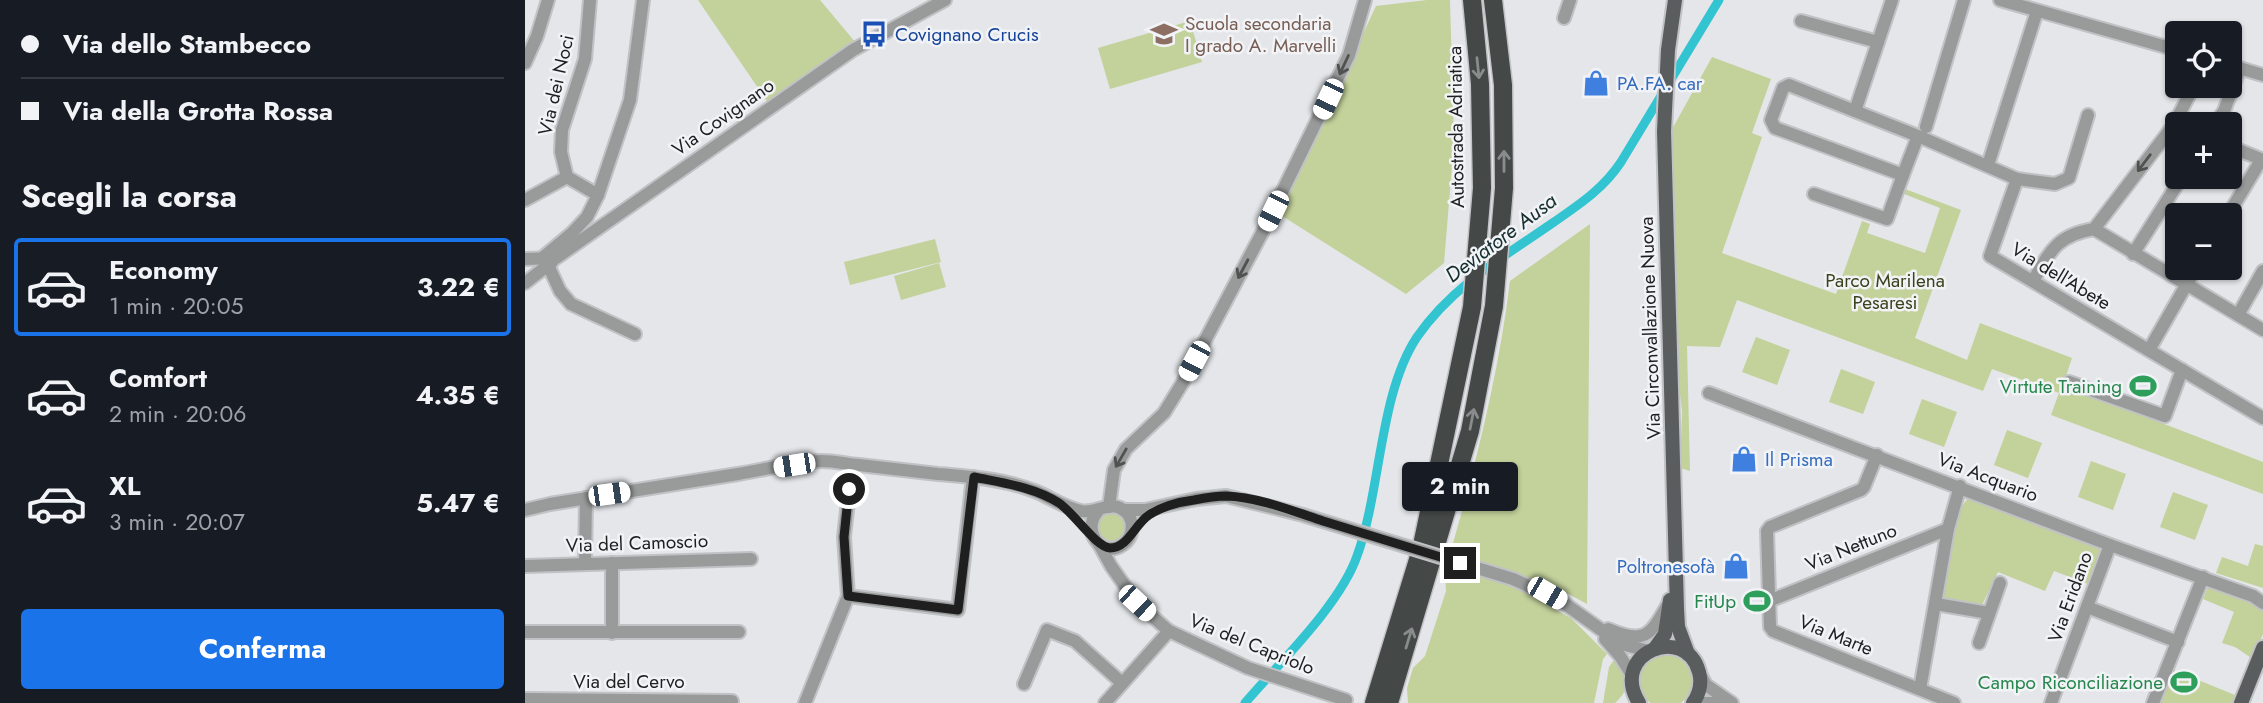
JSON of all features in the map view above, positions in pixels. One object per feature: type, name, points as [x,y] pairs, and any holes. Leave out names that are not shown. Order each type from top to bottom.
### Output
[{"type":"highway","name":"Autostrada Adriatica","points":[[1374,703],[1421,550],[1472,307],[1482,188],[1480,97],[1472,0]]},
{"type":"highway","points":[[1389,703],[1470,431],[1493,306],[1504,188],[1503,85],[1493,0]]},
{"type":"main road","name":"Via Circonvallazione Nuova","points":[[1632,675],[1635,666],[1665,634],[1669,601],[1660,136],[1665,0]]},
{"type":"main road","name":"Via Circonvallazione Nuova","points":[[1663,53],[1675,0]]},
{"type":"main road","name":"Via Circonvallazione Nuova","points":[[1660,136],[1678,627],[1688,654],[1700,674]]},
{"type":"main road","points":[[1652,650],[1672,647],[1688,654]]},
{"type":"main road","points":[[2241,703],[2263,648]]},
{"type":"main road","points":[[2249,703],[2263,666]]},
{"type":"main road","points":[[1693,703],[1699,692],[1700,674]]},
{"type":"main road","points":[[1632,675],[1631,685],[1639,703]]},
{"type":"street","name":"Via dei Noci","points":[[525,63],[548,0]]},
{"type":"street","name":"Via dei Noci","points":[[567,177],[561,152],[562,130],[585,60],[590,0]]},
{"type":"street","points":[[525,283],[549,261],[586,217],[598,195],[630,100],[643,0]]},
{"type":"street","name":"Via Covignano","points":[[549,261],[853,50],[945,0]]},
{"type":"street","points":[[1161,508],[1146,517],[1127,539],[1111,548],[1095,538],[1092,520],[1104,508],[1114,470],[1126,449],[1164,412],[1183,382],[1268,222],[1349,55],[1365,0]]},
{"type":"street","points":[[1564,18],[1570,0]]},
{"type":"street","points":[[1855,111],[1892,0]]},
{"type":"street","points":[[1814,194],[1887,219],[1922,131],[1964,0]]},
{"type":"street","points":[[2000,0],[2165,47]]},
{"type":"street","points":[[1988,165],[2037,11]]},
{"type":"street","points":[[1801,21],[1878,43]]},
{"type":"street","points":[[2242,69],[2263,75]]},
{"type":"street","points":[[1903,175],[1775,128],[1771,120],[1783,88],[1789,85],[1855,111],[1922,131],[2017,179],[2055,184],[2069,178],[2088,115]]},
{"type":"street","points":[[2033,281],[2046,257],[2060,240],[2077,232],[2094,229],[2165,140]]},
{"type":"street","points":[[2235,203],[2262,160],[2242,152]]},
{"type":"street","points":[[525,200],[567,177],[598,195]]},
{"type":"street","name":"Via dell'Abete","points":[[2017,179],[1990,256],[2263,418]]},
{"type":"street","points":[[2133,254],[2174,189]]},
{"type":"street","points":[[2094,229],[2263,330]]},
{"type":"street","points":[[525,259],[549,261]]},
{"type":"street","points":[[549,261],[559,290],[571,304],[635,334]]},
{"type":"street","points":[[2238,315],[2263,271]]},
{"type":"street","points":[[2149,350],[2188,280]]},
{"type":"street","points":[[2069,382],[2165,416],[2182,370]]},
{"type":"street","name":"Via Acquario","points":[[1709,393],[2110,545],[2260,598]]},
{"type":"street","name":"Via Marte","points":[[1877,455],[1861,490],[1770,527],[1767,531],[1770,627],[1773,631],[1954,703]]},
{"type":"street","points":[[525,510],[822,461],[974,477],[1036,492],[1081,511],[1104,508],[1161,508],[1196,499],[1226,496],[1303,514],[1513,579],[1547,593],[1621,644],[1652,650]]},
{"type":"street","points":[[805,703],[848,596],[844,537],[852,465]]},
{"type":"street","points":[[848,596],[958,610],[974,477]]},
{"type":"street","points":[[1920,690],[1948,529],[1960,486]]},
{"type":"street","points":[[585,564],[586,498]]},
{"type":"street","name":"Via del Capriolo","points":[[1060,503],[1095,538],[1137,603],[1169,631],[1253,669],[1346,701]]},
{"type":"street","points":[[1123,510],[1131,521],[1119,560],[1123,582]]},
{"type":"street","name":"Via Nettuno","points":[[1769,601],[1948,529]]},
{"type":"street","name":"Via Eridano","points":[[2051,703],[2110,545]]},
{"type":"street","name":"Via del Camoscio","points":[[525,566],[751,559]]},
{"type":"street","points":[[612,564],[612,633]]},
{"type":"street","points":[[2153,703],[2203,577]]},
{"type":"street","points":[[1979,643],[2000,583]]},
{"type":"street","points":[[1589,620],[1632,638],[1642,637],[1658,624],[1669,601]]},
{"type":"street","points":[[1936,604],[1989,613]]},
{"type":"street","points":[[2087,607],[2178,642]]},
{"type":"street","points":[[1589,620],[1620,656],[1632,675]]},
{"type":"street","points":[[1024,684],[1047,629],[1075,641],[1122,683]]},
{"type":"street","points":[[1105,703],[1169,631]]},
{"type":"street","points":[[525,632],[739,632]]},
{"type":"street","points":[[1700,674],[1706,685],[1732,703]]},
{"type":"street","name":"Via del Cervo","points":[[525,699],[732,701]]},
{"type":"street","points":[[1701,703],[1720,703]]},
{"type":"green space","points":[[698,0],[820,0],[856,43],[769,104]]},
{"type":"green space","points":[[1450,0],[1454,142],[1444,263],[1406,294],[1279,214],[1376,6]]},
{"type":"green space","points":[[1190,21],[1202,62],[1110,89],[1098,48]]},
{"type":"green space","name":"Parco Marilena Pesaresi","points":[[1712,57],[1771,79],[1752,133],[1762,137],[1722,253],[1836,294],[1862,221],[1870,224],[1867,233],[1925,253],[1940,208],[1904,194],[1905,189],[1961,210],[1915,338],[1967,360],[1980,323],[2072,358],[2063,385],[2263,462],[2263,494],[2051,415],[2059,393],[1992,369],[1983,391],[1737,300],[1720,347],[1687,346],[1690,471],[1680,468],[1682,411],[1677,369],[1671,131]]},
{"type":"green space","points":[[1590,224],[1587,604],[1541,579],[1535,598],[1571,618],[1607,654],[1603,659],[1594,703],[1408,703],[1407,688],[1413,668],[1425,656],[1446,591],[1445,571],[1483,427],[1499,355],[1510,281]]},
{"type":"green space","points":[[935,239],[941,262],[850,285],[844,262]]},
{"type":"green space","points":[[939,263],[946,287],[901,300],[894,276]]},
{"type":"green space","points":[[1756,337],[1790,350],[1777,385],[1742,372]]},
{"type":"green space","points":[[1841,369],[1875,382],[1863,414],[1829,402]]},
{"type":"green space","points":[[1922,399],[1957,412],[1944,447],[1909,434]]},
{"type":"green space","points":[[2007,430],[2042,443],[2028,478],[1994,465]]},
{"type":"green space","points":[[2091,461],[2126,474],[2113,510],[2078,497]]},
{"type":"green space","points":[[2173,492],[2208,505],[2195,540],[2160,527]]},
{"type":"green space","points":[[1970,497],[2105,547],[2091,585],[2054,571],[2045,591],[1998,572],[1981,607],[1942,600],[1954,529],[1963,504]]},
{"type":"green space","points":[[1112,512],[1123,516],[1127,527],[1123,538],[1112,542],[1101,538],[1097,527],[1101,516]]},
{"type":"green space","points":[[2255,544],[2263,546],[2263,588],[2216,573],[2222,557],[2248,566]]},
{"type":"green space","points":[[2208,587],[2263,608],[2263,634],[2253,659],[2235,647],[2222,643],[2234,612],[2203,599]]},
{"type":"green space","points":[[1663,654],[1681,660],[1690,672],[1691,688],[1681,703],[1650,703],[1640,688],[1643,668]]},
{"type":"green space","points":[[1614,660],[1626,686],[1615,703],[1603,703],[1609,667]]},
{"type":"green space","name":"Campo Riconciliazione","points":[[2171,669],[2235,695],[2232,703],[2157,703]]},
{"type":"waterway","name":"Deviatore Ausa","points":[[1245,703],[1323,613],[1349,575],[1365,530],[1395,386],[1404,360],[1417,337],[1446,302],[1463,287],[1582,202],[1607,180],[1621,162],[1719,0]]},
{"type":"place","name":"Covignano Crucis","points":[[874,34]]},
{"type":"place","name":"Scuola secondaria I grado A. Marvelli","points":[[1164,34]]},
{"type":"place","name":"PA.FA. car","points":[[1596,83]]},
{"type":"place","name":"Virtute Training","points":[[2143,386]]},
{"type":"place","name":"Il Prisma","points":[[1744,459]]},
{"type":"place","name":"Poltronesofà","points":[[1736,566]]},
{"type":"place","name":"FitUp","points":[[1757,601]]},
{"type":"place","name":"Campo Riconciliazione","points":[[2184,682]]},
{"type":"route","points":[[849,489],[844,537],[848,596],[958,610],[974,477],[1036,492],[1060,503],[1105,547],[1118,547],[1123,544],[1137,525],[1161,508],[1196,499],[1226,496],[1303,514],[1460,563]]}]
